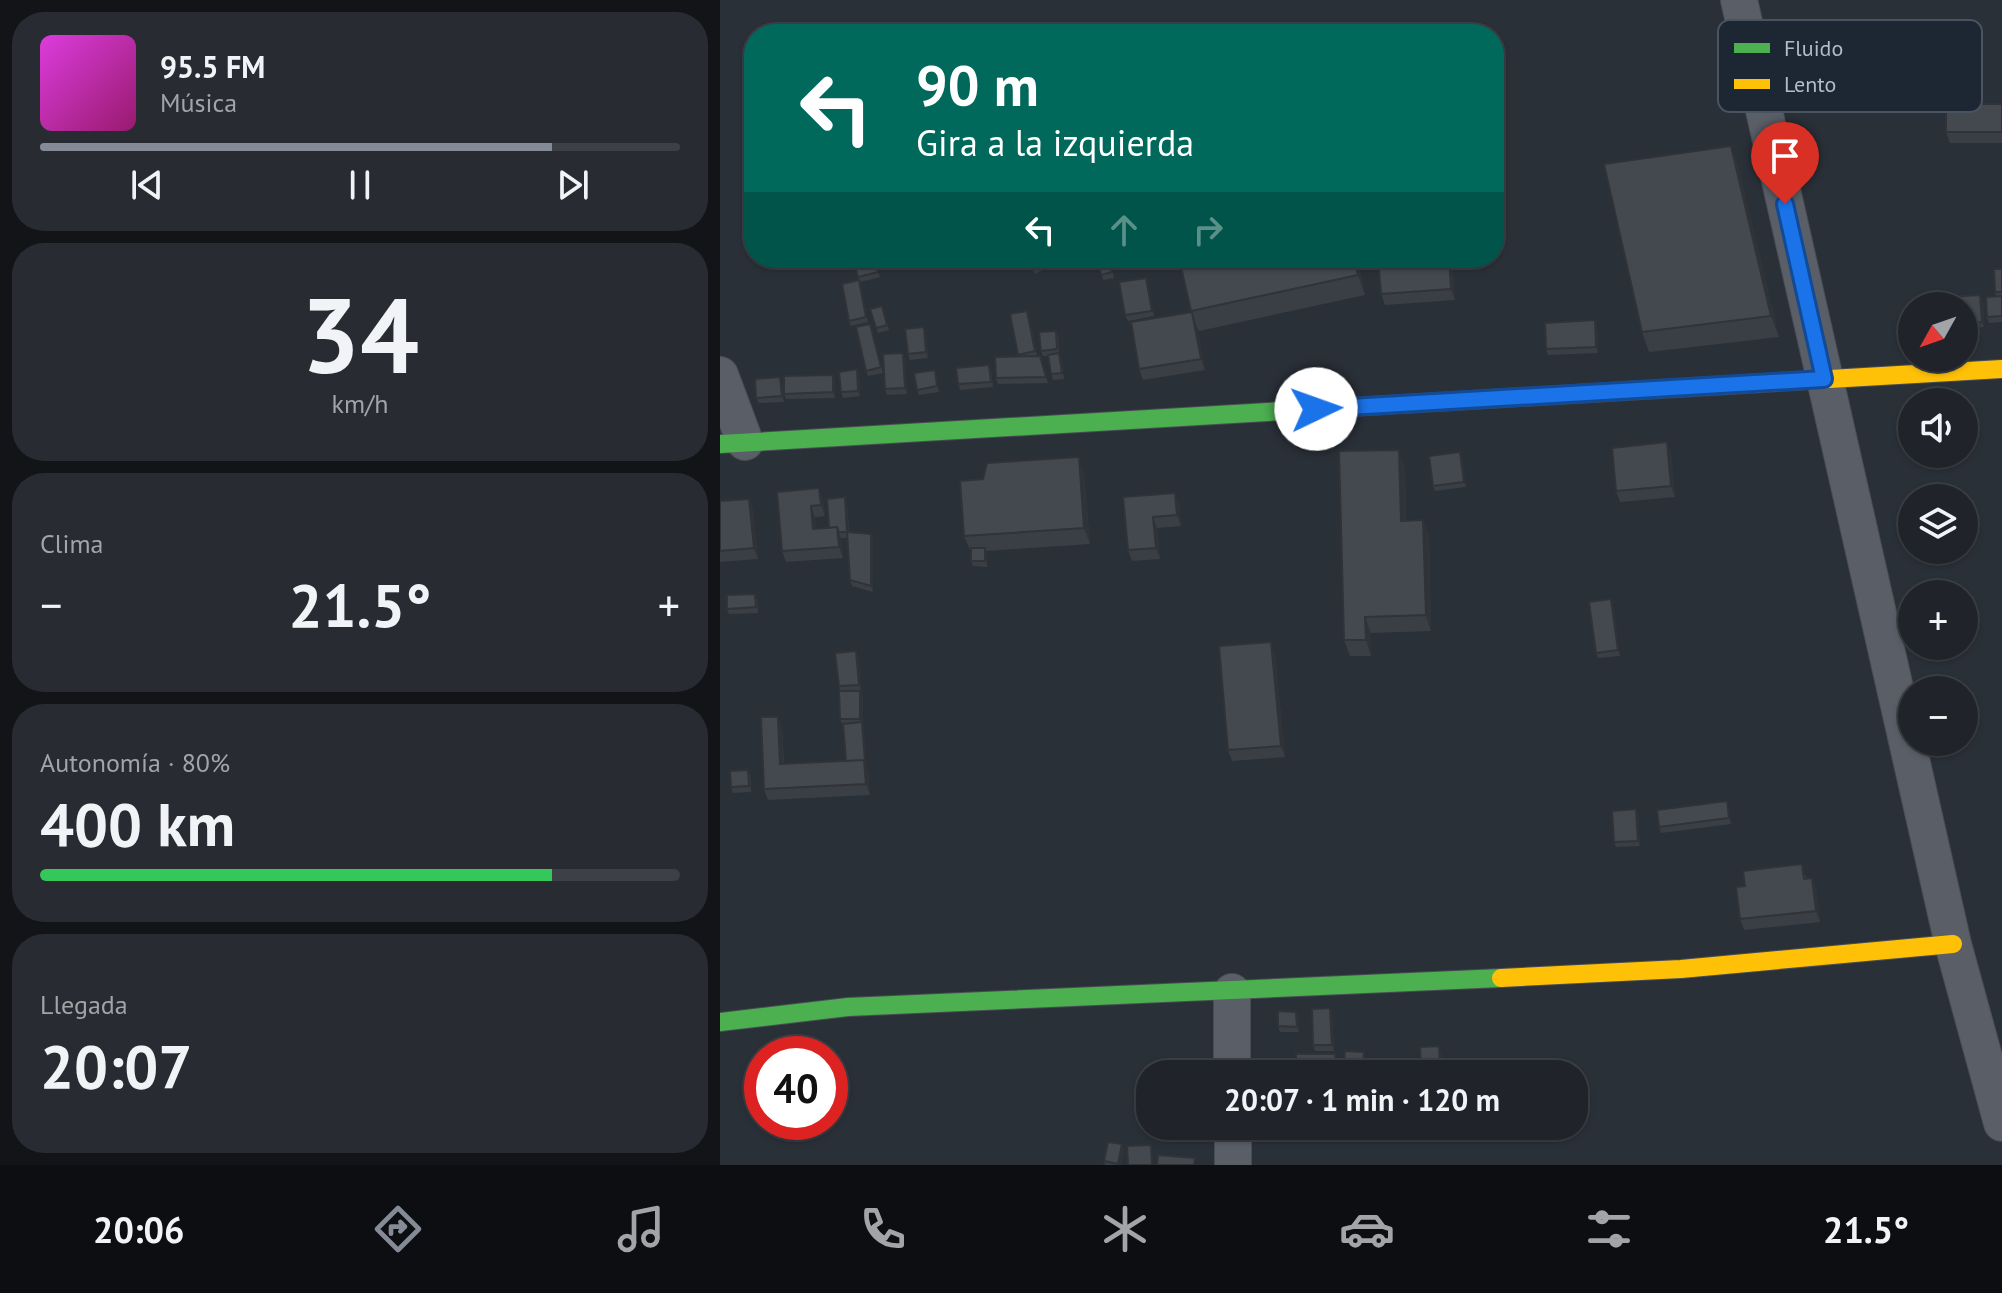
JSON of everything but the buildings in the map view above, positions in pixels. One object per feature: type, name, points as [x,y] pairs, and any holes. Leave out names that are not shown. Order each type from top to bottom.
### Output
[{"type":"street","points":[[1739,0],[1743,20]]},
{"type":"street","points":[[1764,112],[1953,944],[2002,1123]]},
{"type":"street","points":[[720,375],[732,443],[2002,369]]},
{"type":"street","points":[[720,1022],[848,1007],[1232,992],[1681,969],[1953,944]]},
{"type":"street","points":[[1232,992],[1232,1060]]},
{"type":"street","points":[[1233,1140],[1233,1165]]},
{"type":"traffic: fast","points":[[720,444],[1454,401]]},
{"type":"traffic: fast","points":[[720,1022],[848,1007],[1501,978]]},
{"type":"traffic: slow","points":[[1454,401],[2002,369]]},
{"type":"traffic: slow","points":[[1501,978],[1681,969],[1953,944]]},
{"type":"route","points":[[1316,409],[1824,379],[1785,204]]}]
